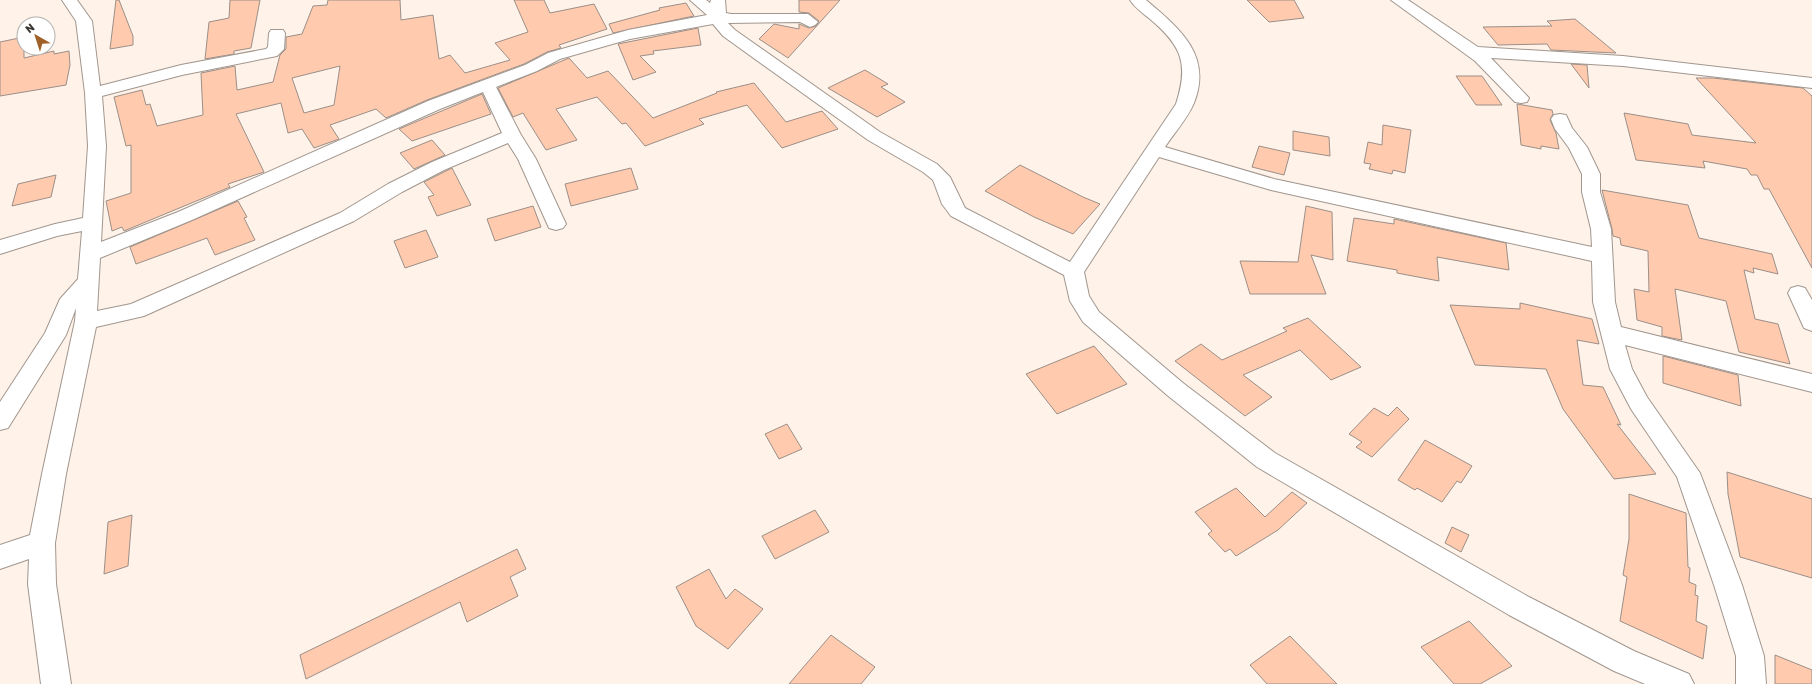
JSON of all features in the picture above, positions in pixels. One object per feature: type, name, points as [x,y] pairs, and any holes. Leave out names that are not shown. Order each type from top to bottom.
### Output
[{"type":"street","points":[[56,684],[42,584],[42,543],[54,474],[86,321],[97,146],[93,93],[84,20],[69,0]]},
{"type":"street","points":[[697,0],[718,8],[731,19],[803,17],[810,22]]},
{"type":"street","points":[[1137,0],[1168,27],[1184,44],[1191,60],[1191,81],[1185,104],[1074,272],[1075,291],[1081,305],[1091,317],[1175,389],[1266,460],[1519,606],[1624,661],[1679,684]]},
{"type":"street","points":[[1398,0],[1489,63],[1506,84],[1521,98]]},
{"type":"street","points":[[90,254],[185,216],[434,105],[531,68],[554,56],[628,35],[709,20],[718,8]]},
{"type":"street","points":[[718,8],[721,26],[729,33],[874,136],[930,168],[941,177],[952,204],[958,212],[1074,272]]},
{"type":"street","points":[[93,93],[181,70],[271,53],[276,49],[277,33]]},
{"type":"street","points":[[1474,52],[1623,61],[1812,83]]},
{"type":"street","points":[[486,85],[502,112],[512,135],[527,159],[556,224]]},
{"type":"street","points":[[1560,119],[1564,129],[1578,147],[1591,174],[1591,192],[1601,229],[1604,302],[1621,369],[1640,403],[1688,473],[1728,585],[1750,656],[1751,684]]},
{"type":"street","points":[[86,321],[136,311],[346,217],[394,188],[438,166],[512,135]]},
{"type":"street","points":[[1155,150],[1271,184],[1601,256]]},
{"type":"street","points":[[0,247],[55,230],[92,223]]},
{"type":"street","points":[[0,421],[55,335],[67,304],[88,282]]},
{"type":"street","points":[[1798,293],[1812,323]]},
{"type":"street","points":[[1611,333],[1812,383]]},
{"type":"street","points":[[0,557],[42,543]]},
{"type":"building","points":[[116,0],[119,0],[133,36],[133,45],[110,49]]},
{"type":"building","points":[[230,0],[260,0],[251,48],[234,51],[234,54],[205,59],[209,22],[229,18]]},
{"type":"building","points":[[328,0],[400,0],[401,20],[433,15],[439,59],[450,55],[465,73],[510,60],[495,43],[528,32],[514,0],[544,0],[550,13],[594,4],[607,29],[559,45],[561,48],[547,52],[524,64],[427,100],[386,118],[376,109],[330,125],[339,139],[314,148],[302,129],[288,133],[281,103],[236,114],[264,172],[228,184],[230,187],[124,231],[122,227],[112,231],[106,201],[131,193],[131,145],[126,146],[114,97],[142,90],[146,105],[150,104],[157,126],[203,115],[201,73],[235,66],[237,90],[273,82],[280,55],[286,49],[286,37],[302,34],[313,6],[327,5]],"holes":[[[340,66],[334,105],[304,113],[292,78]]]},
{"type":"building","points":[[799,0],[840,0],[788,58],[759,39],[774,24],[799,29],[799,24],[809,28],[816,26],[819,21],[809,13],[799,12]]},
{"type":"building","points":[[1247,0],[1294,0],[1304,18],[1269,22]]},
{"type":"building","points":[[686,3],[694,16],[613,33],[609,24],[660,10],[659,8]]},
{"type":"building","points":[[1575,19],[1616,53],[1551,50],[1547,44],[1498,45],[1483,27],[1552,26],[1547,21]]},
{"type":"building","points":[[698,28],[701,45],[653,51],[654,54],[640,56],[656,72],[633,80],[618,44]]},
{"type":"building","points":[[16,39],[16,56],[24,56],[24,58],[33,56],[56,56],[56,54],[69,51],[70,65],[66,85],[0,96],[0,42]]},
{"type":"building","points":[[569,58],[587,78],[608,71],[653,118],[717,93],[716,92],[754,83],[786,122],[822,111],[838,129],[782,148],[747,105],[699,119],[704,124],[645,146],[626,123],[622,124],[597,97],[556,109],[577,140],[546,150],[523,113],[513,117],[498,88]]},
{"type":"building","points":[[1571,64],[1587,65],[1589,88]]},
{"type":"building","points":[[865,70],[888,84],[881,87],[905,102],[877,117],[828,88]]},
{"type":"building","points":[[1456,76],[1482,76],[1502,105],[1476,105]]},
{"type":"building","points":[[1696,78],[1713,78],[1803,88],[1812,96],[1812,268],[1769,189],[1764,189],[1757,175],[1751,175],[1747,169],[1703,161],[1705,168],[1636,160],[1624,113],[1688,124],[1692,135],[1756,143]]},
{"type":"building","points":[[482,94],[491,114],[412,141],[399,129]]},
{"type":"building","points":[[1517,104],[1552,110],[1553,114],[1550,120],[1556,133],[1559,149],[1541,146],[1541,149],[1521,145]]},
{"type":"building","points":[[1383,125],[1411,130],[1405,173],[1393,170],[1392,174],[1369,169],[1371,164],[1364,163],[1368,142],[1382,145]]},
{"type":"building","points":[[1293,131],[1329,137],[1330,156],[1293,150]]},
{"type":"building","points":[[432,140],[445,155],[414,169],[400,153]]},
{"type":"building","points":[[1259,146],[1290,153],[1284,175],[1252,167]]},
{"type":"building","points":[[1020,165],[1100,204],[1073,234],[1034,217],[985,191]]},
{"type":"building","points":[[452,168],[471,205],[437,216],[428,197],[434,195],[424,182]]},
{"type":"building","points":[[631,168],[638,189],[571,206],[565,184]]},
{"type":"building","points":[[56,175],[51,197],[12,206],[18,184]]},
{"type":"building","points":[[1602,190],[1688,205],[1699,238],[1772,254],[1778,274],[1753,268],[1754,273],[1744,270],[1755,319],[1778,324],[1790,364],[1739,352],[1726,301],[1675,289],[1682,340],[1662,336],[1662,327],[1637,320],[1634,289],[1649,292],[1648,251],[1621,245],[1620,238],[1613,236]]},
{"type":"building","points":[[238,201],[247,217],[244,218],[255,240],[215,255],[207,238],[136,264],[130,247]]},
{"type":"building","points":[[533,206],[541,227],[495,241],[487,219]]},
{"type":"building","points":[[1306,206],[1332,212],[1333,260],[1311,255],[1326,294],[1250,294],[1240,261],[1298,262]]},
{"type":"building","points":[[1354,218],[1394,224],[1394,219],[1506,243],[1509,270],[1437,257],[1439,281],[1397,273],[1397,270],[1347,261]]},
{"type":"building","points":[[426,230],[438,257],[405,268],[394,241]]},
{"type":"building","points":[[1520,303],[1592,319],[1599,344],[1577,340],[1583,385],[1603,387],[1621,425],[1617,424],[1656,474],[1614,479],[1563,409],[1546,369],[1475,365],[1450,305],[1520,309]]},
{"type":"building","points":[[1308,318],[1361,367],[1331,380],[1300,350],[1243,375],[1272,397],[1245,416],[1175,361],[1201,344],[1222,360],[1287,331],[1283,328]]},
{"type":"building","points":[[1094,346],[1127,384],[1057,414],[1026,374]]},
{"type":"building","points":[[1663,356],[1738,375],[1741,406],[1663,383]]},
{"type":"building","points":[[1397,407],[1409,419],[1372,457],[1356,447],[1362,442],[1349,434],[1374,408],[1388,416]]},
{"type":"building","points":[[787,424],[802,449],[779,459],[765,434]]},
{"type":"building","points":[[1425,440],[1472,466],[1461,483],[1457,481],[1442,502],[1417,488],[1415,490],[1398,480]]},
{"type":"building","points":[[1727,472],[1812,499],[1812,578],[1740,557],[1728,494]]},
{"type":"building","points":[[1236,488],[1265,517],[1292,492],[1307,503],[1278,530],[1236,556],[1230,549],[1225,552],[1208,534],[1212,531],[1195,512]]},
{"type":"building","points":[[1629,494],[1686,513],[1688,567],[1690,568],[1689,582],[1696,585],[1695,595],[1698,596],[1696,621],[1707,626],[1703,659],[1620,621],[1627,577],[1623,575],[1629,539]]},
{"type":"building","points":[[815,510],[829,532],[775,559],[762,536]]},
{"type":"building","points":[[132,515],[128,566],[104,574],[108,522]]},
{"type":"building","points":[[1452,527],[1469,535],[1461,552],[1445,543]]},
{"type":"building","points":[[517,549],[526,569],[510,577],[518,596],[467,622],[460,602],[306,679],[300,655]]},
{"type":"building","points":[[709,569],[726,599],[735,589],[763,609],[728,649],[696,626],[676,587]]},
{"type":"building","points":[[1469,621],[1512,666],[1480,684],[1454,684],[1421,647]]},
{"type":"building","points":[[831,635],[875,667],[861,684],[789,684]]},
{"type":"building","points":[[1290,636],[1337,684],[1267,684],[1250,665]]},
{"type":"building","points":[[1775,655],[1812,670],[1812,684],[1775,684]]}]
